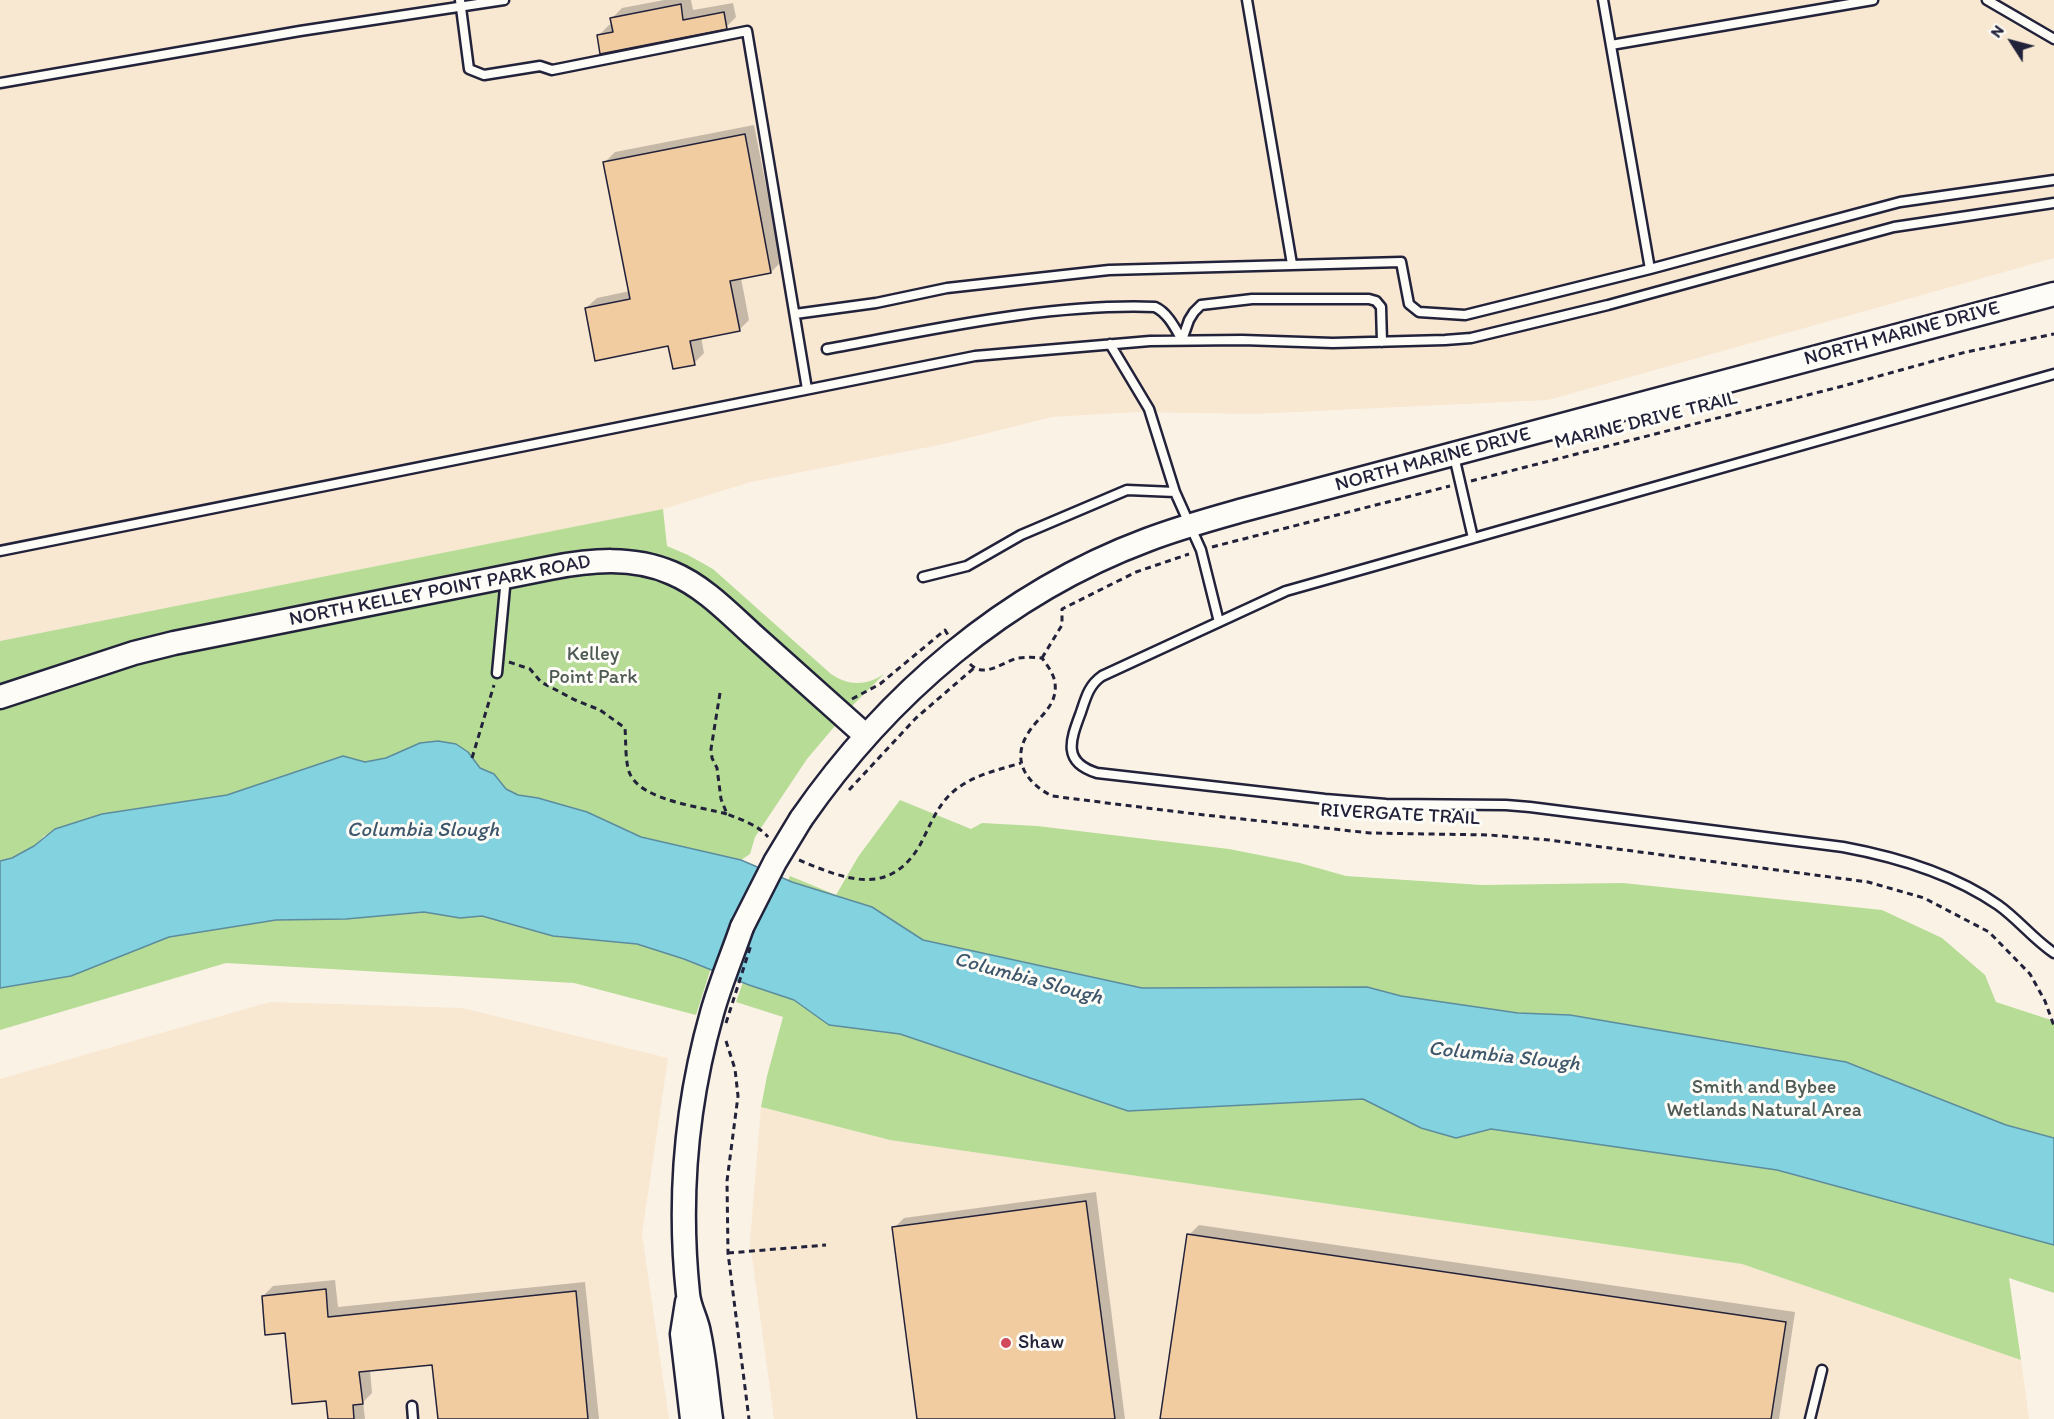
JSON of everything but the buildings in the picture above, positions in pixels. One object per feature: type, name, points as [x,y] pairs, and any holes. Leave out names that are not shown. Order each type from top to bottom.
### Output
[{"type":"main road","name":"NORTH MARINE DRIVE","points":[[688,1297],[684,1233],[686,1155],[694,1090],[719,1017],[738,938],[757,895],[801,819],[866,735],[949,655],[1014,608],[1097,562],[1190,525],[2054,294]]},
{"type":"main road","name":"NORTH KELLEY POINT PARK ROAD","points":[[0,697],[134,653],[174,643],[586,561],[633,562],[671,572],[692,583],[866,735]]},
{"type":"main road","points":[[688,1297],[682,1334],[692,1419]]},
{"type":"main road","points":[[688,1297],[699,1332],[711,1419]]},
{"type":"lane","points":[[0,83],[460,4],[504,0]]},
{"type":"lane","points":[[1247,0],[1292,264]]},
{"type":"lane","points":[[1603,0],[1650,269]]},
{"type":"lane","points":[[1611,45],[1873,0]]},
{"type":"lane","points":[[1988,0],[2054,39]]},
{"type":"lane","points":[[460,4],[469,69],[484,75],[540,66],[552,70],[747,31],[807,388]]},
{"type":"lane","points":[[795,315],[876,303],[948,288],[1109,270],[1401,262],[1409,304],[1419,312],[1465,315],[1650,269],[1900,202],[2054,180]]},
{"type":"lane","points":[[0,551],[975,356],[1182,340],[1382,342],[1445,340],[1501,332],[1894,227],[2054,203]]},
{"type":"lane","points":[[1182,340],[1189,320],[1201,305],[1252,299],[1369,299],[1376,301],[1381,307],[1382,342]]},
{"type":"lane","points":[[826,349],[988,320],[1115,306],[1160,309],[1167,315],[1182,340]]},
{"type":"lane","points":[[1110,344],[1149,409],[1175,492],[1201,550],[1219,622]]},
{"type":"lane","points":[[2054,374],[1286,591],[1109,672],[1093,683],[1070,741],[1072,752],[1079,764],[1097,773],[1320,799],[1386,804],[1530,807],[1861,850],[1924,867],[1964,886],[1998,905],[2054,953]]},
{"type":"lane","points":[[1454,455],[1473,538]]},
{"type":"lane","points":[[923,578],[968,566],[1021,535],[1127,490],[1175,492]]},
{"type":"lane","points":[[497,672],[506,577]]},
{"type":"lane","points":[[1810,1419],[1822,1370]]},
{"type":"lane","points":[[411,1406],[413,1419]]},
{"type":"path","name":"MARINE DRIVE TRAIL","points":[[1042,658],[1062,625],[1062,609],[1136,572],[1201,550],[1843,386],[1966,352],[2054,334]]},
{"type":"path","points":[[499,658],[530,669],[541,682],[600,710],[625,728],[630,775],[640,786],[672,802],[727,814],[763,831],[770,838]]},
{"type":"path","points":[[796,858],[844,878],[859,880],[886,877],[908,861],[919,846],[932,819],[952,792],[980,775],[1021,763],[1025,737],[1047,711],[1054,695],[1055,682],[1050,668],[1042,658],[1017,658],[983,671],[974,668],[916,718],[849,790]]},
{"type":"path","points":[[472,758],[497,672]]},
{"type":"path","points":[[720,693],[711,749],[717,768],[721,799],[727,814]]},
{"type":"path","name":"RIVERGATE TRAIL","points":[[1021,763],[1026,776],[1036,788],[1052,796],[1370,833],[1490,835],[1549,840],[1857,880],[1896,889],[1924,898],[1989,932],[2030,974],[2045,1001],[2054,1026]]},
{"type":"path","points":[[719,1017],[725,1030]]},
{"type":"path","points":[[726,1040],[735,1069],[738,1096],[727,1181],[728,1254],[749,1419]]},
{"type":"path","points":[[728,1254],[826,1245]]},
{"type":"shaded area","points":[[0,0],[2054,0],[2054,258],[1548,400],[1252,414],[1137,412],[1052,417],[944,444],[751,482],[663,509],[0,641]]},
{"type":"shaded area","points":[[270,1002],[462,1008],[668,1058],[642,1234],[669,1419],[0,1419],[0,1079]]},
{"type":"shaded area","points":[[761,1107],[890,1140],[1742,1264],[2021,1360],[2029,1419],[774,1419],[750,1242]]},
{"type":"green space","name":"Kelley Point Park","points":[[663,509],[667,546],[713,569],[831,674],[844,681],[858,683],[871,681],[884,674],[851,707],[807,759],[755,837],[750,854],[741,860],[641,837],[587,812],[538,798],[518,795],[506,789],[494,774],[480,769],[468,752],[420,743],[386,758],[365,762],[343,756],[227,795],[102,814],[44,836],[35,846],[12,858],[0,861],[0,641]]},
{"type":"green space","name":"Smith and Bybee Wetlands Natural Area","points":[[900,800],[971,829],[982,823],[1037,826],[1229,849],[1300,863],[1346,876],[1481,885],[1623,883],[1882,910],[1942,938],[1985,975],[1996,1002],[2054,1021],[2054,1293],[2009,1278],[2021,1360],[1742,1264],[890,1140],[761,1107],[783,1017],[736,1002],[749,965],[790,876],[836,895],[858,857]]},
{"type":"green space","points":[[424,912],[460,918],[482,916],[553,936],[637,944],[711,968],[696,1015],[574,983],[226,963],[0,1030],[0,988],[71,976],[169,937],[276,920],[346,919]]},
{"type":"water","name":"Columbia Slough","points":[[438,741],[456,744],[468,752],[480,768],[494,774],[506,789],[518,795],[538,798],[587,812],[641,837],[741,860],[792,882],[872,907],[923,940],[1142,988],[1367,987],[1401,996],[1518,1013],[1570,1015],[1846,1062],[2006,1125],[2054,1138],[2054,1245],[1777,1170],[1491,1129],[1456,1138],[1421,1128],[1363,1099],[1128,1111],[900,1034],[829,1025],[794,1000],[637,944],[553,936],[482,916],[460,918],[424,912],[346,919],[276,920],[169,937],[71,976],[0,988],[0,861],[12,858],[34,846],[55,829],[102,814],[227,795],[343,756],[365,762],[386,758],[420,743]]},
{"type":"place","name":"Shaw","points":[[1006,1343]]}]
